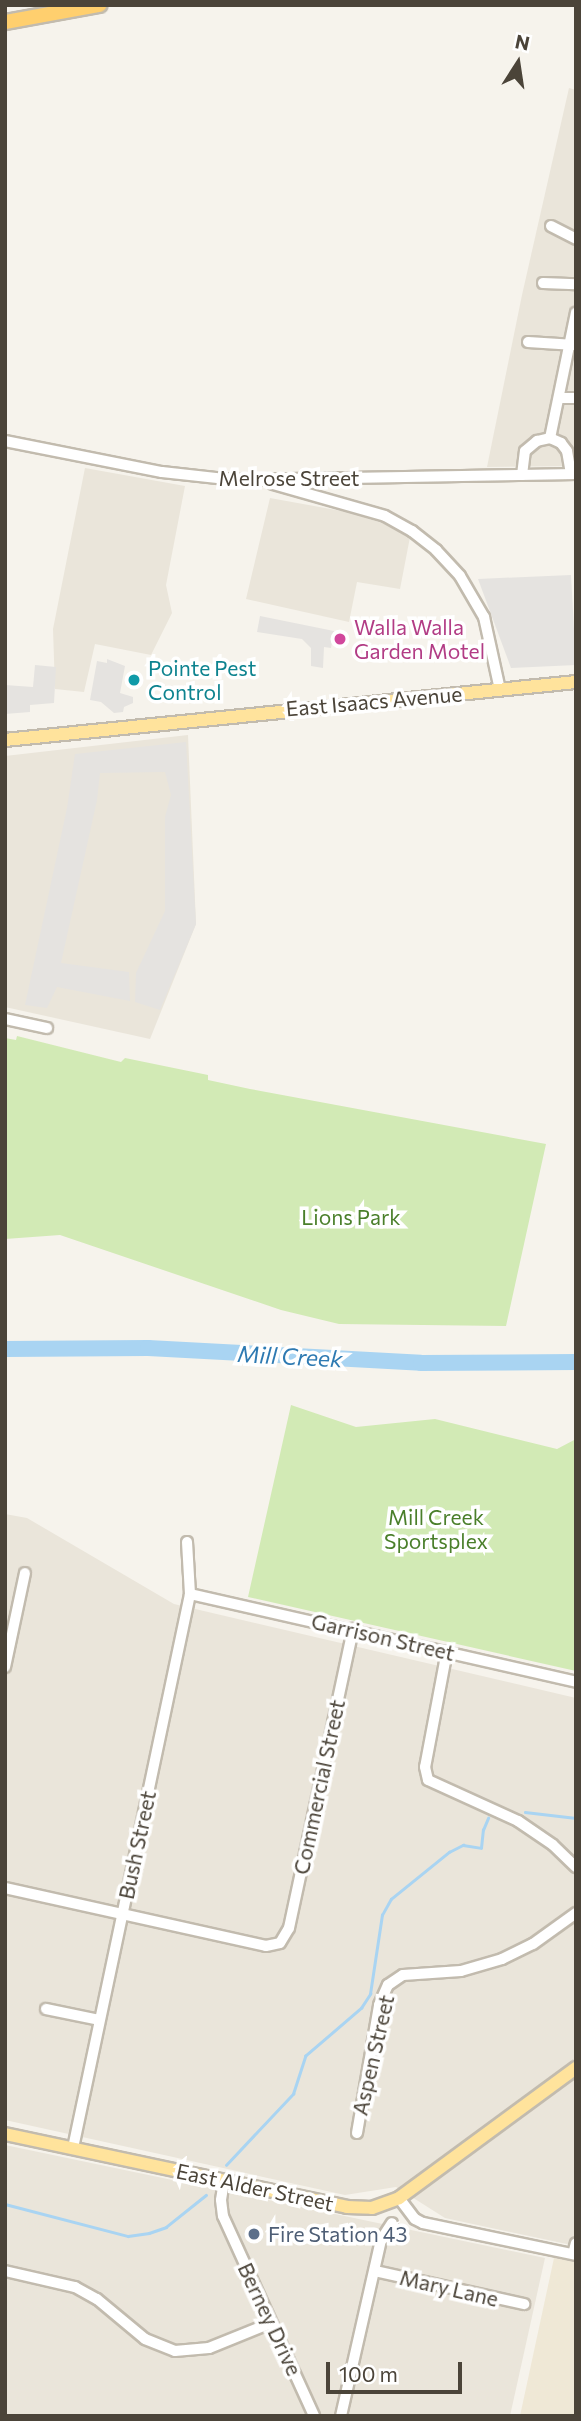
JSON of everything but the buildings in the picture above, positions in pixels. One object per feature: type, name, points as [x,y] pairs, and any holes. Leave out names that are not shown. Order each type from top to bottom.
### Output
[{"type":"highway","points":[[5,22],[99,5]]},
{"type":"main road","name":"East Isaacs Avenue","points":[[5,740],[576,682]]},
{"type":"main road","name":"East Alder Street","points":[[5,2134],[360,2209],[385,2205],[399,2198],[576,2068]]},
{"type":"street","points":[[551,226],[576,239]]},
{"type":"street","points":[[543,283],[576,284]]},
{"type":"street","points":[[550,438],[573,344],[576,313]]},
{"type":"street","points":[[528,342],[573,344]]},
{"type":"street","points":[[559,397],[576,398]]},
{"type":"street","points":[[522,475],[525,451],[537,441],[550,438],[561,443],[567,451],[573,474]]},
{"type":"street","name":"Melrose Street","points":[[5,441],[170,474],[263,481],[573,474]]},
{"type":"street","points":[[263,481],[385,516],[412,531],[436,550],[460,576],[484,617],[500,690]]},
{"type":"street","points":[[5,1019],[47,1027]]},
{"type":"street","name":"Bush Street","points":[[73,2148],[190,1594],[187,1542]]},
{"type":"street","points":[[5,1667],[25,1573]]},
{"type":"street","name":"Garrison Street","points":[[190,1594],[353,1629],[576,1682]]},
{"type":"street","name":"Commercial Street","points":[[122,1913],[266,1945],[280,1943],[289,1928],[353,1629]]},
{"type":"street","points":[[447,1651],[425,1767],[428,1780],[518,1821],[553,1844],[576,1867]]},
{"type":"street","points":[[5,1888],[122,1913]]},
{"type":"street","name":"Aspen Street","points":[[357,2133],[379,2005],[388,1985],[394,1979],[412,1974],[451,1972],[484,1966],[533,1944],[576,1913]]},
{"type":"street","points":[[46,2009],[99,2020]]},
{"type":"street","name":"Berney Drive","points":[[224,2181],[221,2200],[223,2216],[314,2416]]},
{"type":"street","points":[[399,2198],[415,2219],[423,2223],[574,2254],[576,2243]]},
{"type":"street","points":[[341,2416],[384,2233],[392,2223]]},
{"type":"street","name":"Mary Lane","points":[[375,2271],[524,2304]]},
{"type":"street","points":[[6,2273],[75,2287],[97,2299],[145,2339],[175,2351],[209,2348],[271,2323]]},
{"type":"shaded area","points":[[569,88],[576,90],[576,466],[487,467],[522,295]]},
{"type":"shaded area","points":[[85,468],[185,486],[166,585],[172,613],[151,655],[95,644],[84,692],[55,689],[53,629]]},
{"type":"shaded area","points":[[270,498],[347,512],[411,532],[400,589],[357,582],[349,622],[246,599]]},
{"type":"shaded area","points":[[571,575],[576,665],[511,668],[478,579]]},
{"type":"shaded area","points":[[260,616],[334,631],[331,648],[324,647],[323,668],[311,666],[311,648],[302,639],[257,632]]},
{"type":"shaded area","points":[[107,659],[125,666],[120,693],[133,697],[133,703],[124,707],[123,712],[114,713],[101,702],[90,700],[97,661],[107,663]]},
{"type":"shaded area","points":[[35,665],[56,667],[54,703],[30,705],[30,712],[5,714],[5,685],[33,687]]},
{"type":"shaded area","points":[[188,735],[196,924],[150,1039],[5,1007],[5,756]]},
{"type":"shaded area","points":[[186,742],[196,924],[160,1010],[135,1002],[136,973],[165,911],[165,817],[171,795],[165,772],[100,773],[97,800],[61,963],[129,972],[130,1001],[57,987],[47,1008],[25,1005],[67,808],[75,754]]},
{"type":"shaded area","points":[[5,1514],[27,1518],[174,1604],[576,1698],[576,2246],[445,2218],[396,2187],[345,2195],[5,2120]]},
{"type":"shaded area","points":[[5,2145],[545,2258],[510,2416],[5,2416]]},
{"type":"shaded area","points":[[554,2258],[576,2262],[576,2416],[520,2416]]},
{"type":"green space","name":"Lions Park","points":[[17,1036],[121,1062],[125,1058],[208,1075],[208,1080],[250,1089],[546,1144],[506,1326],[339,1324],[281,1310],[60,1235],[5,1239],[5,1038],[16,1040]]},
{"type":"green space","name":"Mill Creek Sportsplex","points":[[291,1405],[356,1427],[435,1419],[557,1449],[576,1439],[576,1671],[248,1597]]},
{"type":"waterway","name":"Mill Creek","points":[[5,1349],[148,1348],[421,1363],[576,1362]]},
{"type":"waterway","points":[[525,1812],[576,1818]]},
{"type":"waterway","points":[[226,2165],[293,2094],[305,2056],[361,2008],[370,1994],[382,1915],[391,1899],[449,1852],[463,1845],[481,1848],[483,1830],[488,1818]]},
{"type":"waterway","points":[[5,2204],[128,2236],[166,2227],[206,2195]]},
{"type":"place","name":"Walla Walla Garden Motel","points":[[340,639]]},
{"type":"place","name":"Pointe Pest Control","points":[[134,680]]},
{"type":"place","name":"Fire Station 43","points":[[254,2234]]}]
